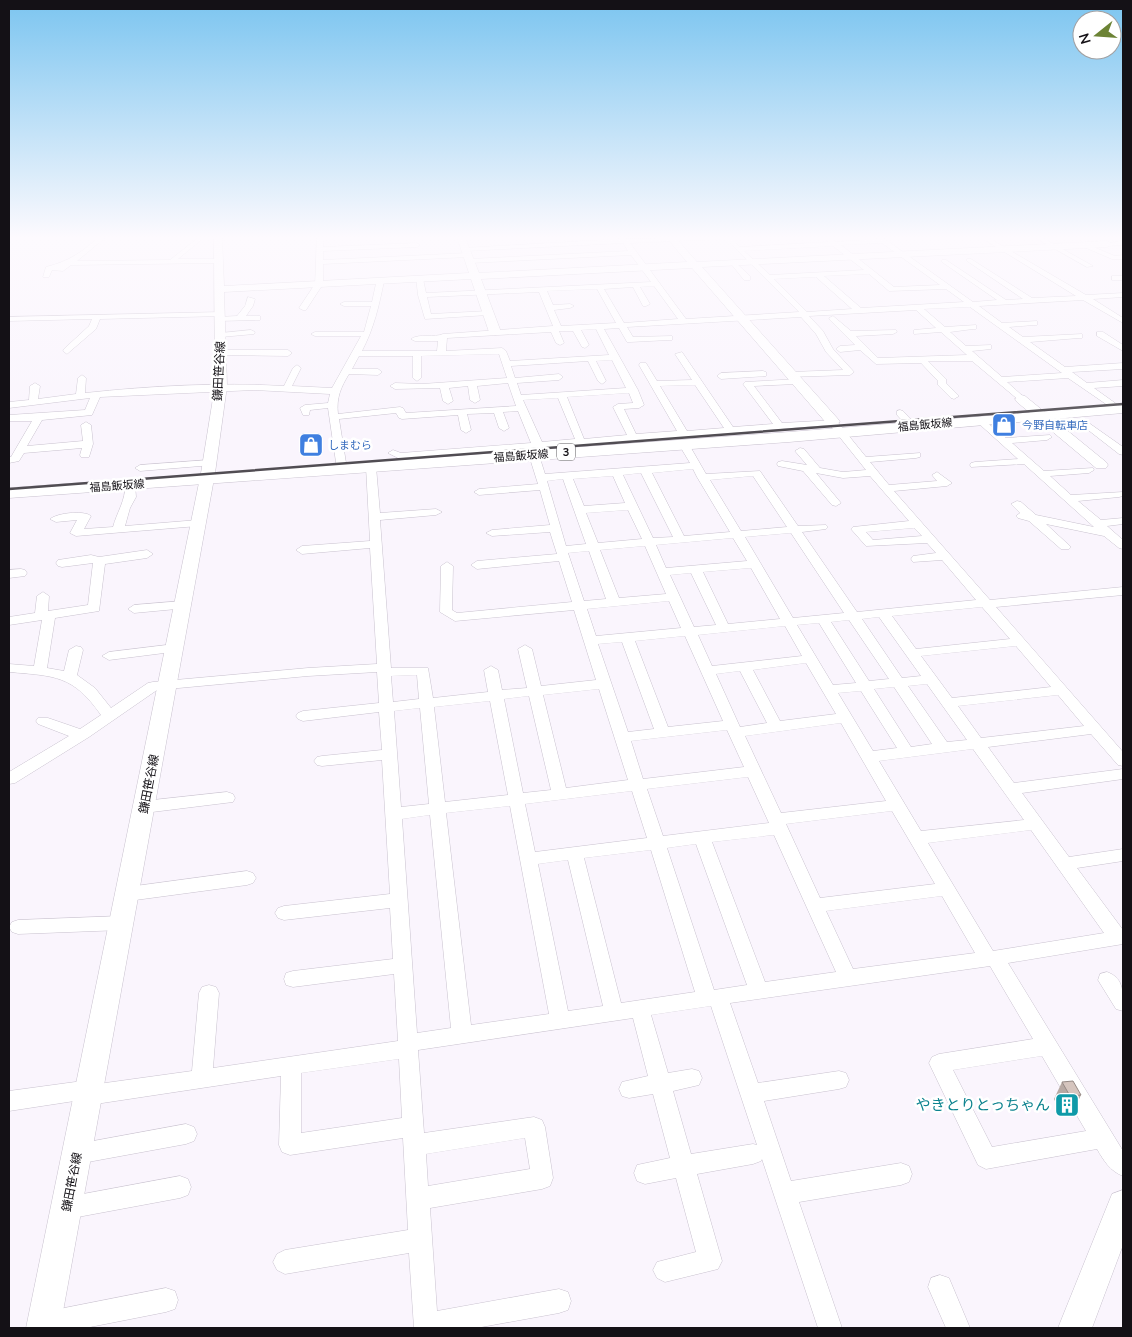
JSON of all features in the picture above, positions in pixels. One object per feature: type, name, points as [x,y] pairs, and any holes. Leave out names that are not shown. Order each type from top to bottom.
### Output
[{"type":"main road","name":"福島飯坂線","points":[[9,493],[371,467],[534,450],[836,427],[912,426],[1119,408]]},
{"type":"street","name":"鎌田笹谷線","points":[[44,1326],[207,479],[221,388],[221,299]]},
{"type":"street","points":[[240,318],[249,306],[251,299]]},
{"type":"street","points":[[303,308],[309,299]]},
{"type":"street","points":[[346,299],[343,307],[376,304]]},
{"type":"street","points":[[342,469],[333,417],[334,391],[367,334],[377,299]]},
{"type":"street","points":[[423,299],[428,317],[488,314]]},
{"type":"street","points":[[483,299],[495,332]]},
{"type":"street","points":[[546,299],[560,344]]},
{"type":"street","points":[[607,299],[630,340],[671,342],[658,322]]},
{"type":"street","points":[[643,299],[646,304]]},
{"type":"street","points":[[668,299],[684,321]]},
{"type":"street","points":[[725,299],[1123,761]]},
{"type":"street","points":[[721,376],[792,376],[850,372],[829,350],[820,333],[789,299]]},
{"type":"street","points":[[846,299],[859,311],[888,324]]},
{"type":"street","points":[[965,299],[1119,408]]},
{"type":"street","points":[[1000,299],[1004,302]]},
{"type":"street","points":[[849,334],[888,324],[917,307],[1058,299]]},
{"type":"street","points":[[1084,299],[1123,321]]},
{"type":"street","points":[[550,308],[570,306]]},
{"type":"street","points":[[1079,307],[1096,306]]},
{"type":"street","points":[[917,307],[1041,416],[1095,468]]},
{"type":"street","points":[[442,346],[443,336],[859,311]]},
{"type":"street","points":[[9,318],[221,316],[257,318]]},
{"type":"street","points":[[67,351],[93,328],[97,317]]},
{"type":"street","points":[[833,318],[876,361],[923,360],[923,358],[975,358]]},
{"type":"street","points":[[1002,325],[1034,323]]},
{"type":"street","points":[[598,326],[639,405],[618,407],[633,438]]},
{"type":"street","points":[[575,327],[585,345]]},
{"type":"street","points":[[917,332],[973,327]]},
{"type":"street","points":[[314,334],[329,330],[367,334]]},
{"type":"street","points":[[221,335],[251,332]]},
{"type":"street","points":[[1100,334],[1123,349]]},
{"type":"street","points":[[1022,340],[1079,336]]},
{"type":"street","points":[[415,339],[442,346],[502,351],[517,398],[537,442],[534,450],[562,554],[638,786],[712,998],[751,1094],[830,1328]]},
{"type":"street","points":[[1109,340],[1123,339]]},
{"type":"street","points":[[357,353],[417,354],[442,346],[471,343]]},
{"type":"street","points":[[840,349],[862,347]]},
{"type":"street","points":[[965,349],[988,347]]},
{"type":"street","points":[[221,353],[288,353]]},
{"type":"street","points":[[417,354],[424,399]]},
{"type":"street","points":[[679,354],[731,430]]},
{"type":"street","points":[[507,364],[614,357]]},
{"type":"street","points":[[591,358],[602,381]]},
{"type":"street","points":[[923,360],[943,380],[941,383],[954,396]]},
{"type":"street","points":[[643,365],[655,384],[699,472],[946,889],[992,958],[1114,1157],[1123,1165]]},
{"type":"street","points":[[1000,380],[1123,366]]},
{"type":"street","points":[[287,388],[297,368]]},
{"type":"street","points":[[346,370],[378,372]]},
{"type":"street","points":[[780,427],[748,384],[792,376]]},
{"type":"street","points":[[395,386],[420,382],[444,385],[559,377]]},
{"type":"street","points":[[80,397],[82,378]]},
{"type":"street","points":[[472,382],[475,400]]},
{"type":"street","points":[[655,384],[698,382]]},
{"type":"street","points":[[1086,386],[1123,383]]},
{"type":"street","points":[[444,385],[448,401]]},
{"type":"street","points":[[33,402],[35,386]]},
{"type":"street","points":[[9,405],[96,395],[116,388],[287,388],[334,391]]},
{"type":"street","points":[[517,398],[632,390]]},
{"type":"street","points":[[9,418],[38,419],[46,416],[89,412],[96,395]]},
{"type":"street","points":[[561,395],[581,442]]},
{"type":"street","points":[[306,413],[304,408],[332,405]]},
{"type":"street","points":[[333,417],[400,410],[402,416],[521,408]]},
{"type":"street","points":[[498,410],[504,428]]},
{"type":"street","points":[[462,412],[466,430]]},
{"type":"street","points":[[900,412],[912,426]]},
{"type":"street","points":[[423,415],[425,425]]},
{"type":"street","points":[[9,460],[15,459],[38,419]]},
{"type":"street","points":[[980,420],[1123,546]]},
{"type":"street","points":[[85,455],[88,444],[86,424]]},
{"type":"street","points":[[1086,424],[1123,454]]},
{"type":"street","points":[[393,453],[400,456],[534,450],[581,442],[633,438],[683,439],[731,430],[780,427],[836,427]]},
{"type":"street","points":[[1003,441],[1047,437]]},
{"type":"street","points":[[20,450],[88,444]]},
{"type":"street","points":[[800,451],[836,503]]},
{"type":"street","points":[[863,460],[916,456]]},
{"type":"street","points":[[975,465],[1027,461]]},
{"type":"street","points":[[140,468],[209,463]]},
{"type":"street","points":[[782,464],[842,475],[873,473]]},
{"type":"street","points":[[371,467],[426,1327],[559,1301]]},
{"type":"street","points":[[1042,474],[1095,468]]},
{"type":"street","points":[[645,470],[680,540]]},
{"type":"street","points":[[479,492],[542,483],[568,476],[645,470],[756,473],[942,748]]},
{"type":"street","points":[[617,473],[848,978]]},
{"type":"street","points":[[887,488],[947,483],[938,475]]},
{"type":"street","points":[[568,476],[614,602]]},
{"type":"street","points":[[118,530],[124,508],[131,498],[130,485]]},
{"type":"street","points":[[1070,498],[1119,494]]},
{"type":"street","points":[[1017,504],[1028,517],[1064,547]]},
{"type":"street","points":[[580,510],[632,506]]},
{"type":"street","points":[[374,517],[436,512]]},
{"type":"street","points":[[56,519],[85,516],[76,533],[198,523]]},
{"type":"street","points":[[1028,517],[1110,533]]},
{"type":"street","points":[[1099,524],[1123,521]]},
{"type":"street","points":[[917,524],[857,529],[870,544],[930,539]]},
{"type":"street","points":[[477,565],[562,554],[594,547],[822,527]]},
{"type":"street","points":[[492,533],[556,528]]},
{"type":"street","points":[[302,550],[376,544]]},
{"type":"street","points":[[62,563],[91,559],[99,561],[147,554]]},
{"type":"street","points":[[917,559],[945,556]]},
{"type":"street","points":[[9,621],[94,608],[99,561]]},
{"type":"street","points":[[662,572],[753,564]]},
{"type":"street","points":[[447,566],[446,612],[455,617],[673,597]]},
{"type":"street","points":[[696,569],[724,628]]},
{"type":"street","points":[[590,641],[883,612],[1123,591]]},
{"type":"street","points":[[40,671],[45,615],[43,596]]},
{"type":"street","points":[[134,609],[183,605]]},
{"type":"street","points":[[9,1100],[89,1092],[291,1066],[462,1035],[1121,938],[1064,864],[883,612]]},
{"type":"street","points":[[822,618],[907,752]]},
{"type":"street","points":[[627,637],[663,733]]},
{"type":"street","points":[[912,653],[1020,642]]},
{"type":"street","points":[[109,656],[175,648]]},
{"type":"street","points":[[525,649],[560,795]]},
{"type":"street","points":[[70,677],[76,650]]},
{"type":"street","points":[[707,671],[809,659]]},
{"type":"street","points":[[744,666],[776,727]]},
{"type":"street","points":[[9,668],[40,671],[77,680],[96,698],[110,716]]},
{"type":"street","points":[[9,779],[81,735],[153,686],[384,670],[423,671],[462,1035]]},
{"type":"street","points":[[491,670],[560,1021]]},
{"type":"street","points":[[828,690],[931,679]]},
{"type":"street","points":[[303,716],[604,684]]},
{"type":"street","points":[[948,703],[1061,690]]},
{"type":"street","points":[[622,737],[734,728],[776,727],[844,718]]},
{"type":"street","points":[[43,721],[81,735]]},
{"type":"street","points":[[868,757],[1096,729]]},
{"type":"street","points":[[322,761],[389,754]]},
{"type":"street","points":[[393,814],[753,771]]},
{"type":"street","points":[[1010,789],[1123,774]]},
{"type":"street","points":[[144,808],[227,798]]},
{"type":"street","points":[[528,859],[702,838],[896,805]]},
{"type":"street","points":[[917,838],[1036,824]]},
{"type":"street","points":[[702,838],[759,991]]},
{"type":"street","points":[[575,854],[614,1013]]},
{"type":"street","points":[[1064,864],[1123,856]]},
{"type":"street","points":[[128,894],[247,878]]},
{"type":"street","points":[[814,906],[946,889]]},
{"type":"street","points":[[284,913],[398,900]]},
{"type":"street","points":[[18,928],[122,923]]},
{"type":"street","points":[[293,978],[318,978],[402,965]]},
{"type":"street","points":[[1107,980],[1123,1003]]},
{"type":"street","points":[[202,1078],[209,994]]},
{"type":"street","points":[[640,1009],[710,1260],[665,1270]]},
{"type":"street","points":[[1047,1046],[939,1063],[986,1158],[1103,1138]]},
{"type":"street","points":[[291,1066],[290,1146],[534,1127],[542,1178],[417,1199]]},
{"type":"street","points":[[629,1089],[692,1078]]},
{"type":"street","points":[[751,1094],[839,1080]]},
{"type":"street","points":[[77,1154],[186,1134]]},
{"type":"street","points":[[645,1173],[754,1154]]},
{"type":"street","points":[[784,1193],[901,1174]]},
{"type":"street","points":[[67,1208],[180,1187]]},
{"type":"street","points":[[1075,1328],[1123,1205]]},
{"type":"street","points":[[285,1262],[420,1240]]},
{"type":"street","points":[[940,1287],[958,1328]]},
{"type":"street","points":[[44,1326],[166,1300]]},
{"type":"building","points":[[1073,1081],[1081,1095],[1070,1096],[1062,1082]]},
{"type":"railway","points":[[9,489],[1123,404]]},
{"type":"place","name":"今野自転車店","points":[[1004,425]]},
{"type":"place","name":"しまむら","points":[[311,445]]},
{"type":"place","name":"やきとりとっちゃん","points":[[1067,1105]]}]
